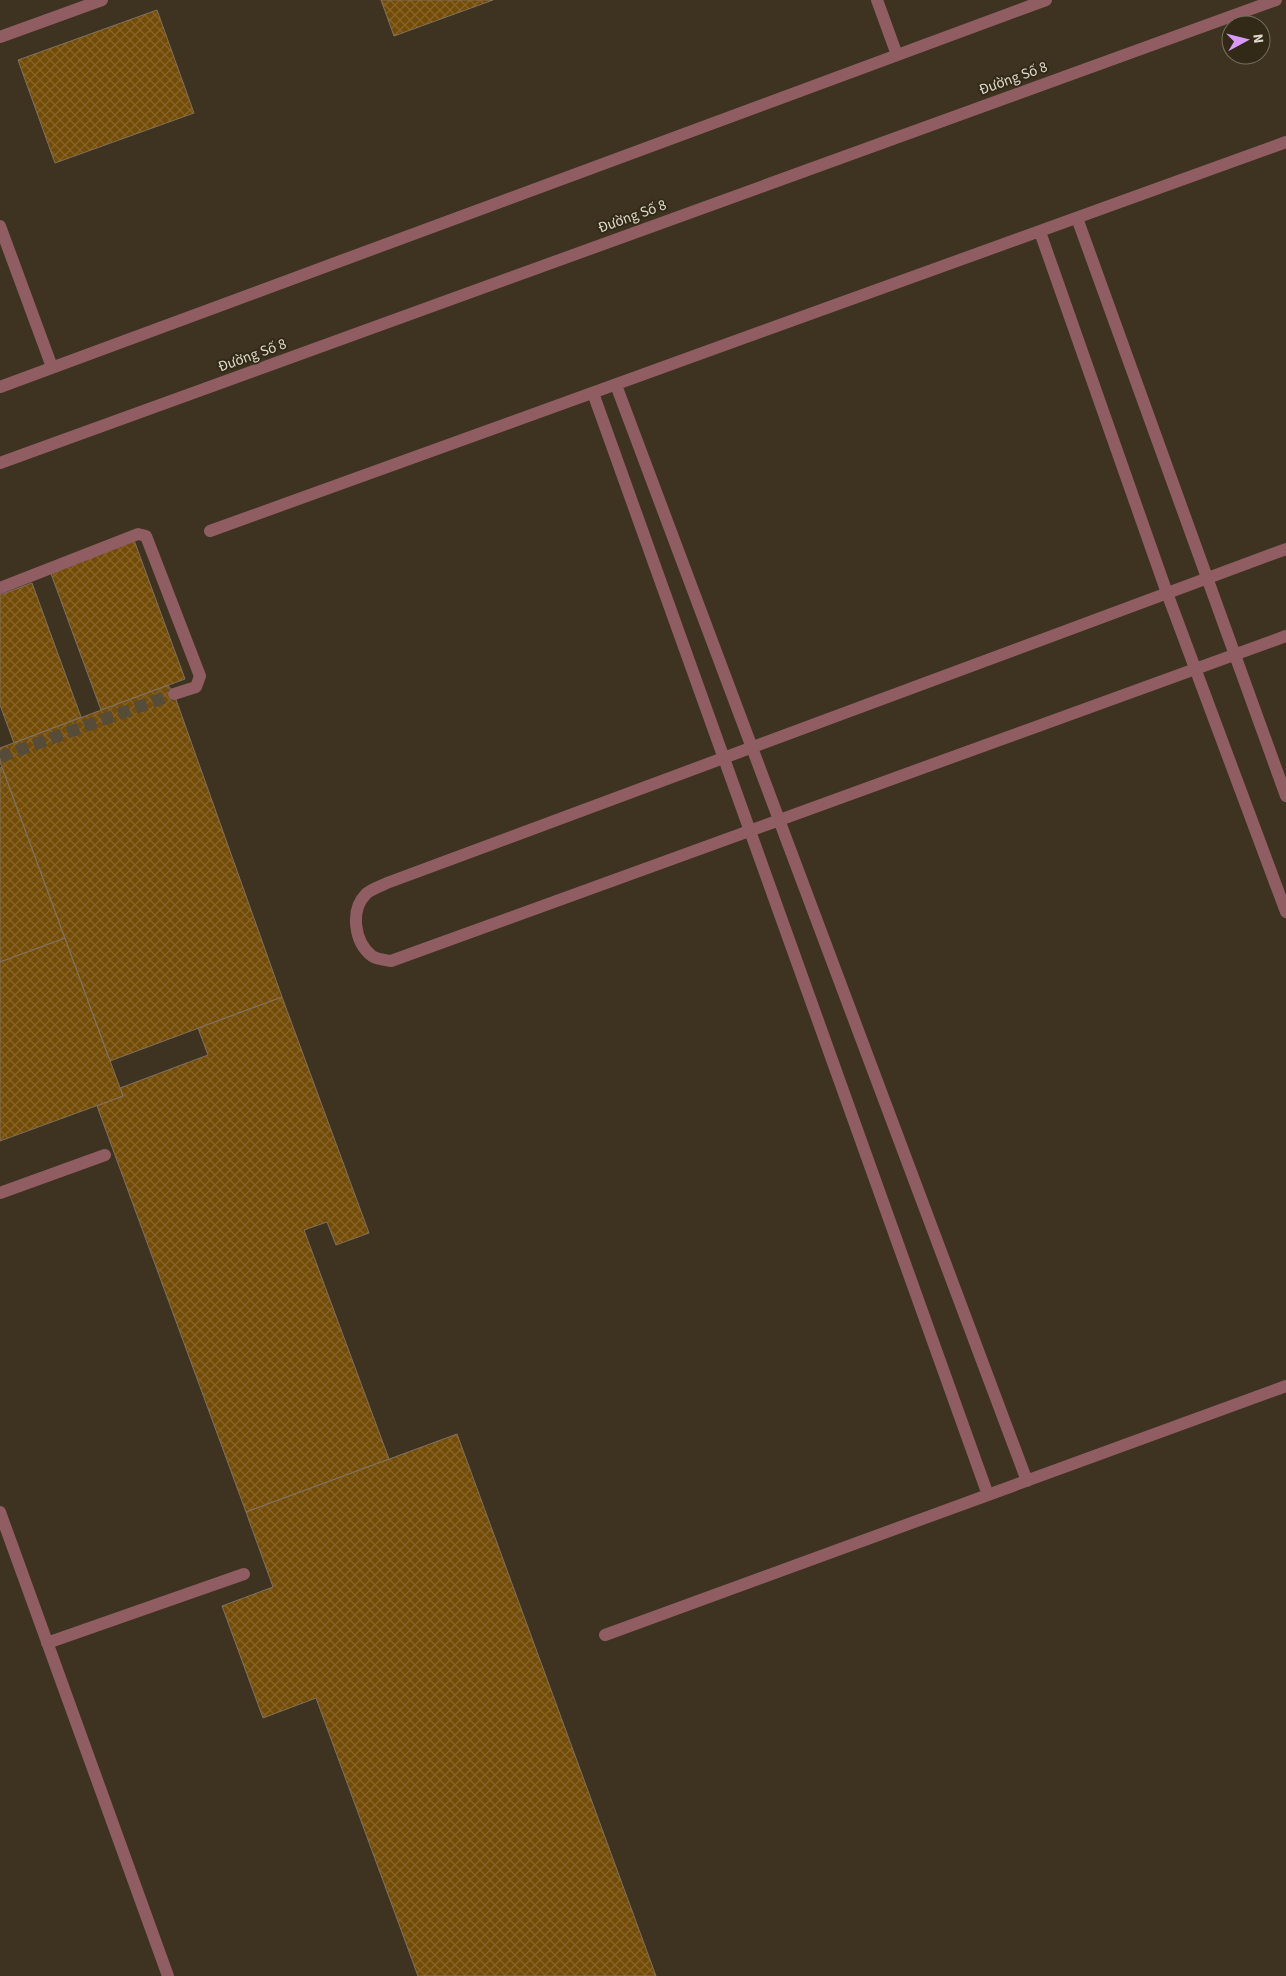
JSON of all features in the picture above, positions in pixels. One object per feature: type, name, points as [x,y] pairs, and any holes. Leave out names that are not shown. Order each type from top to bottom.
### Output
[{"type":"street","points":[[0,37],[102,0]]},
{"type":"street","points":[[877,0],[897,55]]},
{"type":"street","points":[[0,386],[1046,0]]},
{"type":"street","name":"Đường Số 8","points":[[0,463],[1276,0]]},
{"type":"street","points":[[210,531],[1286,142]]},
{"type":"street","points":[[1077,218],[1286,796]]},
{"type":"street","points":[[0,226],[52,367]]},
{"type":"street","points":[[1040,232],[1167,593],[1286,912]]},
{"type":"street","points":[[616,385],[1027,1481]]},
{"type":"street","points":[[593,393],[988,1495]]},
{"type":"street","points":[[0,588],[138,534],[146,536],[200,676],[196,687],[174,694]]},
{"type":"street","points":[[1286,548],[367,893],[359,903],[356,917],[359,939],[373,957],[390,961],[1286,636]]},
{"type":"street","points":[[0,1193],[105,1155]]},
{"type":"street","points":[[606,1635],[1286,1386]]},
{"type":"street","points":[[0,1512],[168,1976]]},
{"type":"street","points":[[47,1643],[244,1574]]},
{"type":"building","points":[[381,0],[493,0],[394,36]]},
{"type":"building","points":[[157,10],[194,113],[55,163],[18,60]]},
{"type":"building","points":[[134,540],[185,679],[101,710],[50,571]]},
{"type":"building","points":[[32,583],[81,717],[14,743],[0,705],[0,595]]},
{"type":"building","points":[[168,685],[174,694],[282,997],[110,1061],[0,762],[0,748]]},
{"type":"building","points":[[2,767],[65,938],[0,962],[0,768]]},
{"type":"building","points":[[65,938],[123,1096],[0,1141],[0,962]]},
{"type":"building","points":[[282,997],[369,1233],[336,1245],[327,1222],[304,1230],[389,1459],[246,1512],[97,1106],[123,1096],[120,1088],[208,1055],[198,1028]]},
{"type":"building","points":[[457,1434],[656,1976],[418,1976],[316,1698],[263,1718],[222,1606],[273,1587],[246,1512]]},
{"type":"tunnel","points":[[0,757],[174,694]]}]
